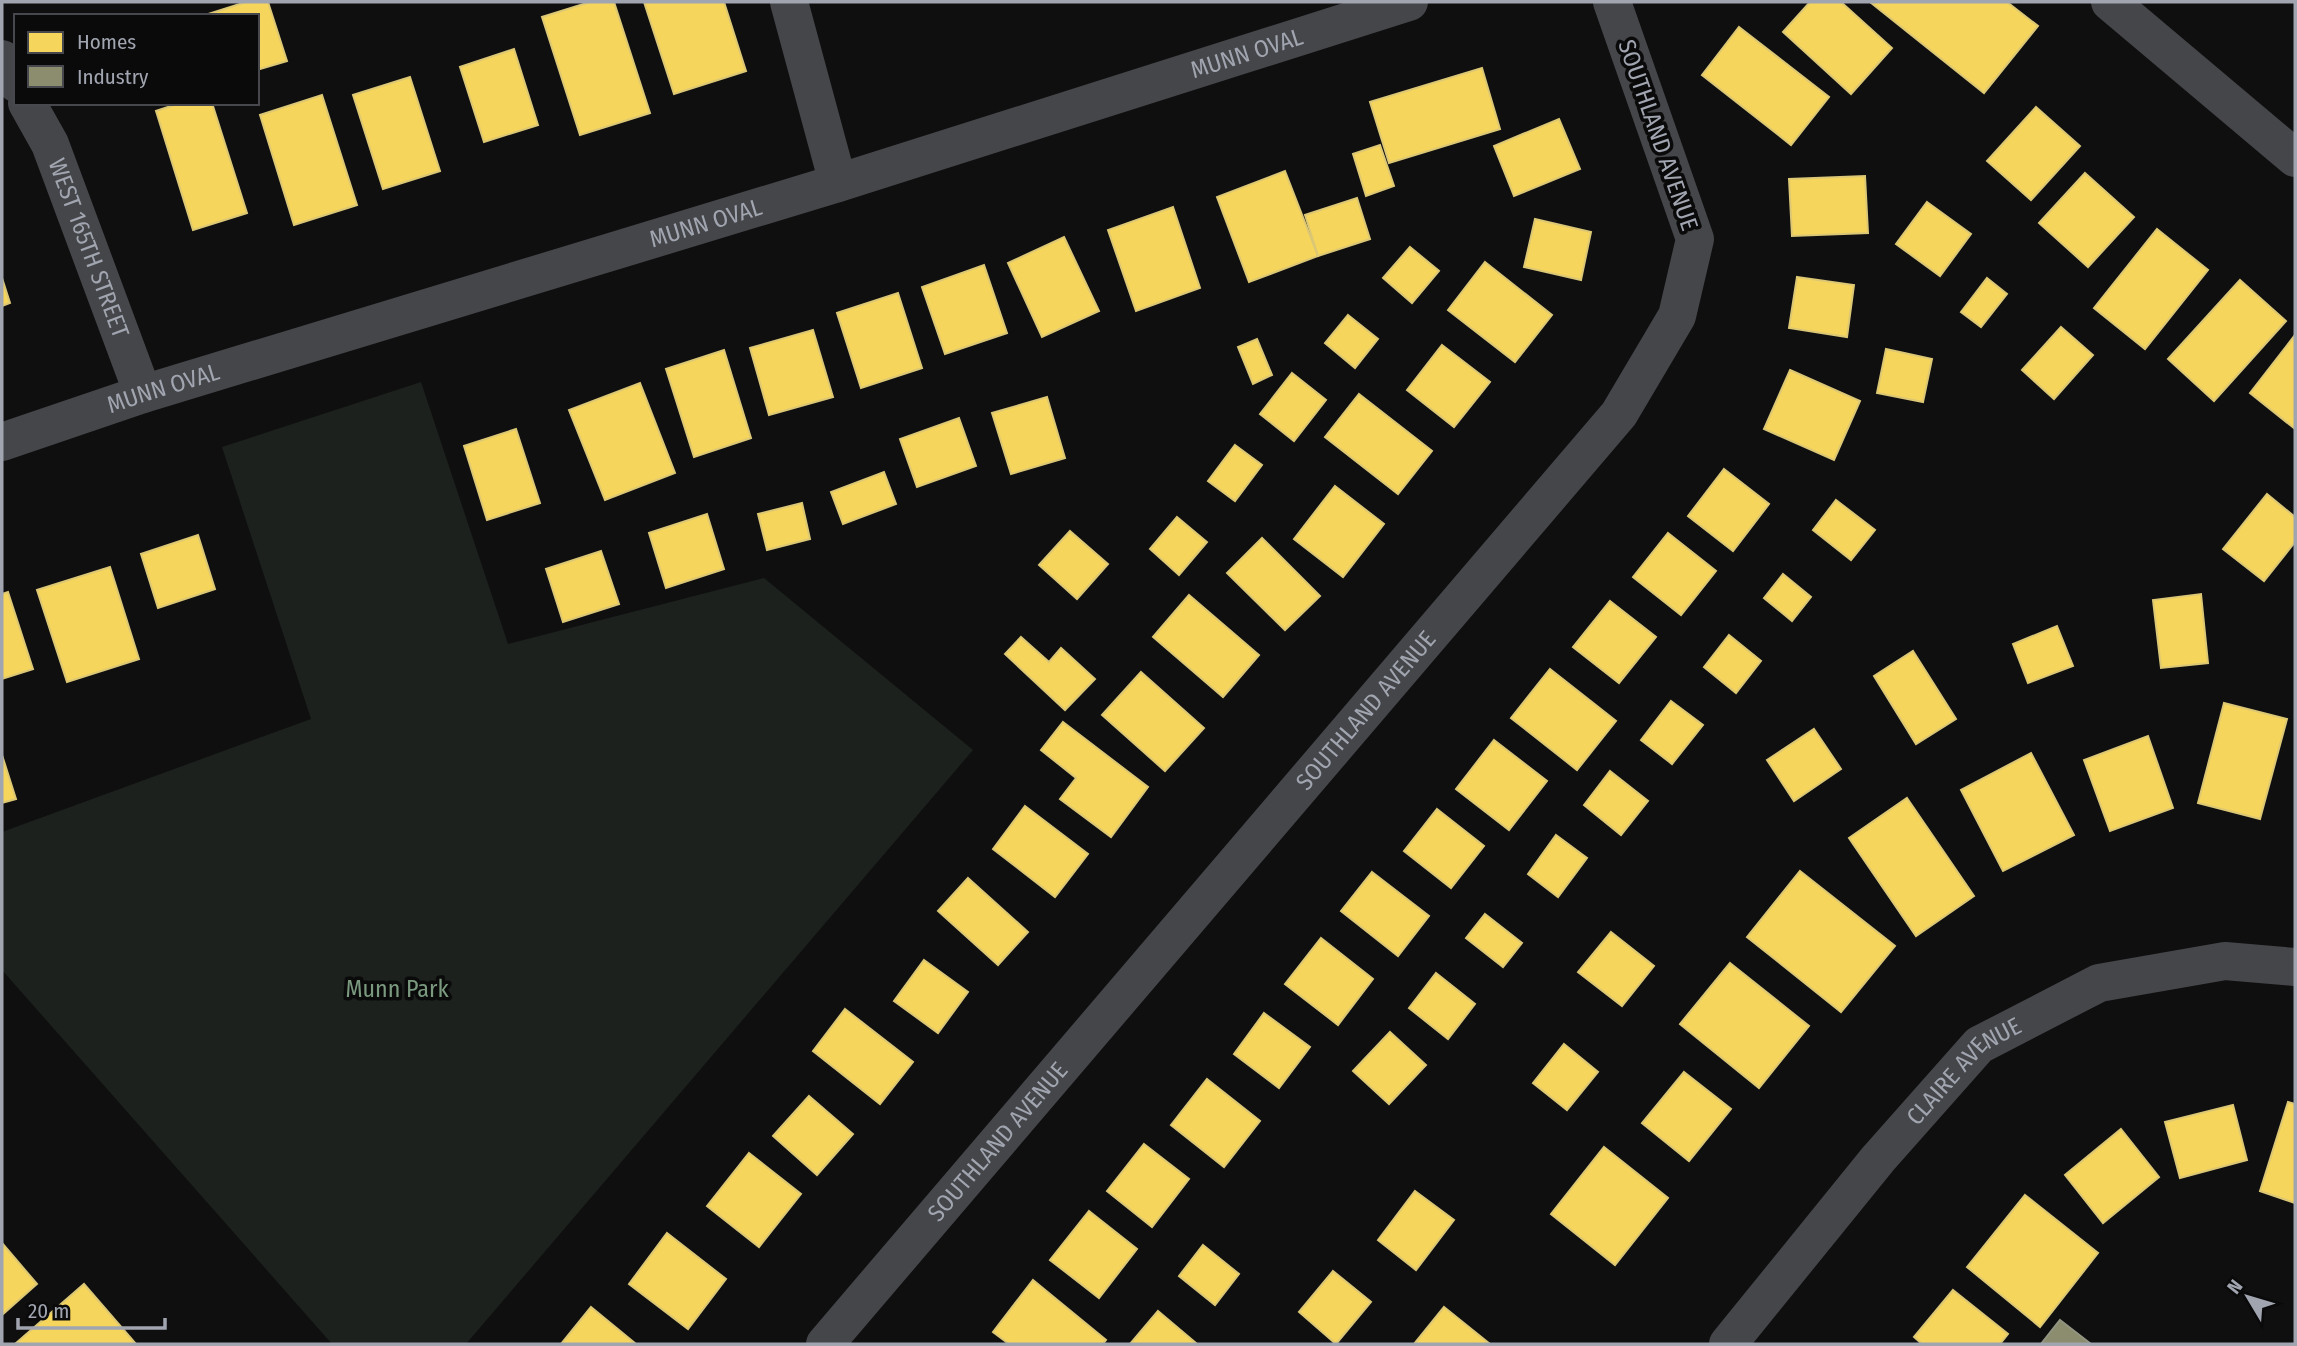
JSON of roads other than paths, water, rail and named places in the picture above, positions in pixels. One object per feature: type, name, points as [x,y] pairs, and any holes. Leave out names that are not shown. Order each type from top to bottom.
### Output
[{"type":"street","points":[[789,2],[838,183]]},
{"type":"street","name":"MUNN OVAL","points":[[2,442],[143,394],[838,183],[1409,2]]},
{"type":"street","name":"SOUTHLAND AVENUE","points":[[825,1344],[1619,414],[1676,316],[1695,239],[1612,2]]},
{"type":"street","points":[[2110,2],[2295,158]]},
{"type":"street","points":[[2,59],[14,80]]},
{"type":"street","name":"WEST 165TH STREET","points":[[28,105],[50,144],[143,394]]},
{"type":"street","name":"CLAIRE AVENUE","points":[[1728,1344],[1878,1159],[1979,1045],[2099,983],[2225,961],[2295,967]]},
{"type":"park label","name":"Munn Park","points":[[397,989]]}]
